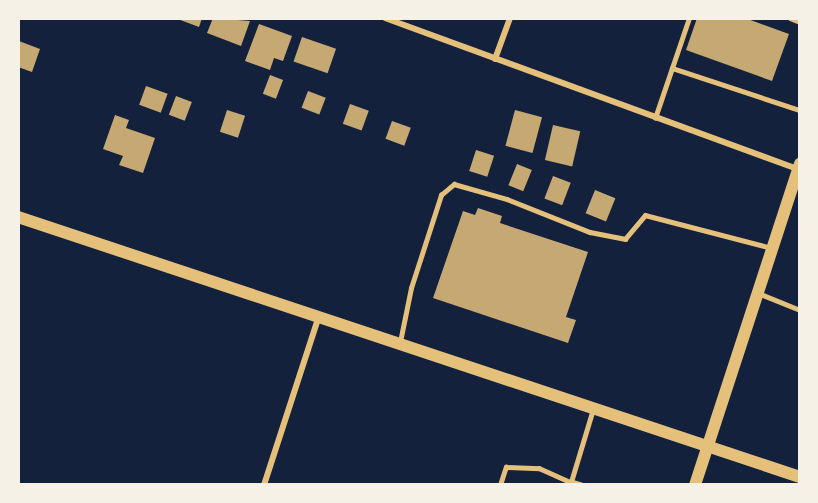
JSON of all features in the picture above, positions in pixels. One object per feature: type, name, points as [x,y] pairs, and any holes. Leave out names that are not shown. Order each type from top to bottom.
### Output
[{"type":"main road","points":[[695,485],[799,168]]},
{"type":"main road","points":[[18,217],[319,315],[800,477]]},
{"type":"street","points":[[385,18],[655,118],[799,168]]},
{"type":"street","points":[[495,59],[510,18]]},
{"type":"street","points":[[264,485],[319,315]]},
{"type":"lane","points":[[655,118],[689,18]]},
{"type":"lane","points":[[790,18],[800,22]]},
{"type":"lane","points":[[672,68],[800,110]]},
{"type":"lane","points":[[400,342],[411,288],[441,195],[454,184],[507,199],[590,232],[625,239],[645,215],[772,248]]},
{"type":"lane","points":[[758,293],[800,310]]},
{"type":"lane","points":[[571,482],[593,409]]},
{"type":"lane","points":[[500,485],[506,467],[539,468],[581,485]]},
{"type":"building","points":[[175,18],[202,18],[199,27]]},
{"type":"building","points":[[213,18],[250,21],[241,46],[207,33]]},
{"type":"building","points":[[697,18],[745,18],[789,34],[772,81],[686,50]]},
{"type":"building","points":[[259,24],[292,36],[283,61],[274,58],[270,70],[245,61]]},
{"type":"building","points":[[302,37],[336,49],[328,73],[294,62]]},
{"type":"building","points":[[19,41],[40,49],[32,72],[18,67]]},
{"type":"building","points":[[270,75],[283,80],[276,99],[263,94]]},
{"type":"building","points":[[146,86],[168,94],[161,113],[139,105]]},
{"type":"building","points":[[308,91],[326,98],[319,115],[302,108]]},
{"type":"building","points":[[176,96],[192,102],[185,121],[169,115]]},
{"type":"building","points":[[350,104],[369,111],[362,131],[343,124]]},
{"type":"building","points":[[227,110],[245,116],[238,138],[220,132]]},
{"type":"building","points":[[515,110],[542,117],[532,153],[505,146]]},
{"type":"building","points":[[115,115],[129,120],[126,128],[155,138],[143,173],[119,165],[123,156],[103,149]]},
{"type":"building","points":[[392,121],[411,128],[404,146],[386,139]]},
{"type":"building","points":[[553,125],[580,131],[572,166],[545,160]]},
{"type":"building","points":[[476,150],[494,156],[487,177],[469,171]]},
{"type":"building","points":[[517,164],[532,170],[523,191],[508,185]]},
{"type":"building","points":[[553,176],[571,183],[562,205],[544,198]]},
{"type":"building","points":[[595,190],[615,198],[606,221],[586,213]]},
{"type":"building","points":[[478,208],[502,216],[500,223],[588,252],[566,317],[576,320],[568,343],[433,298],[463,211],[475,215]]}]
